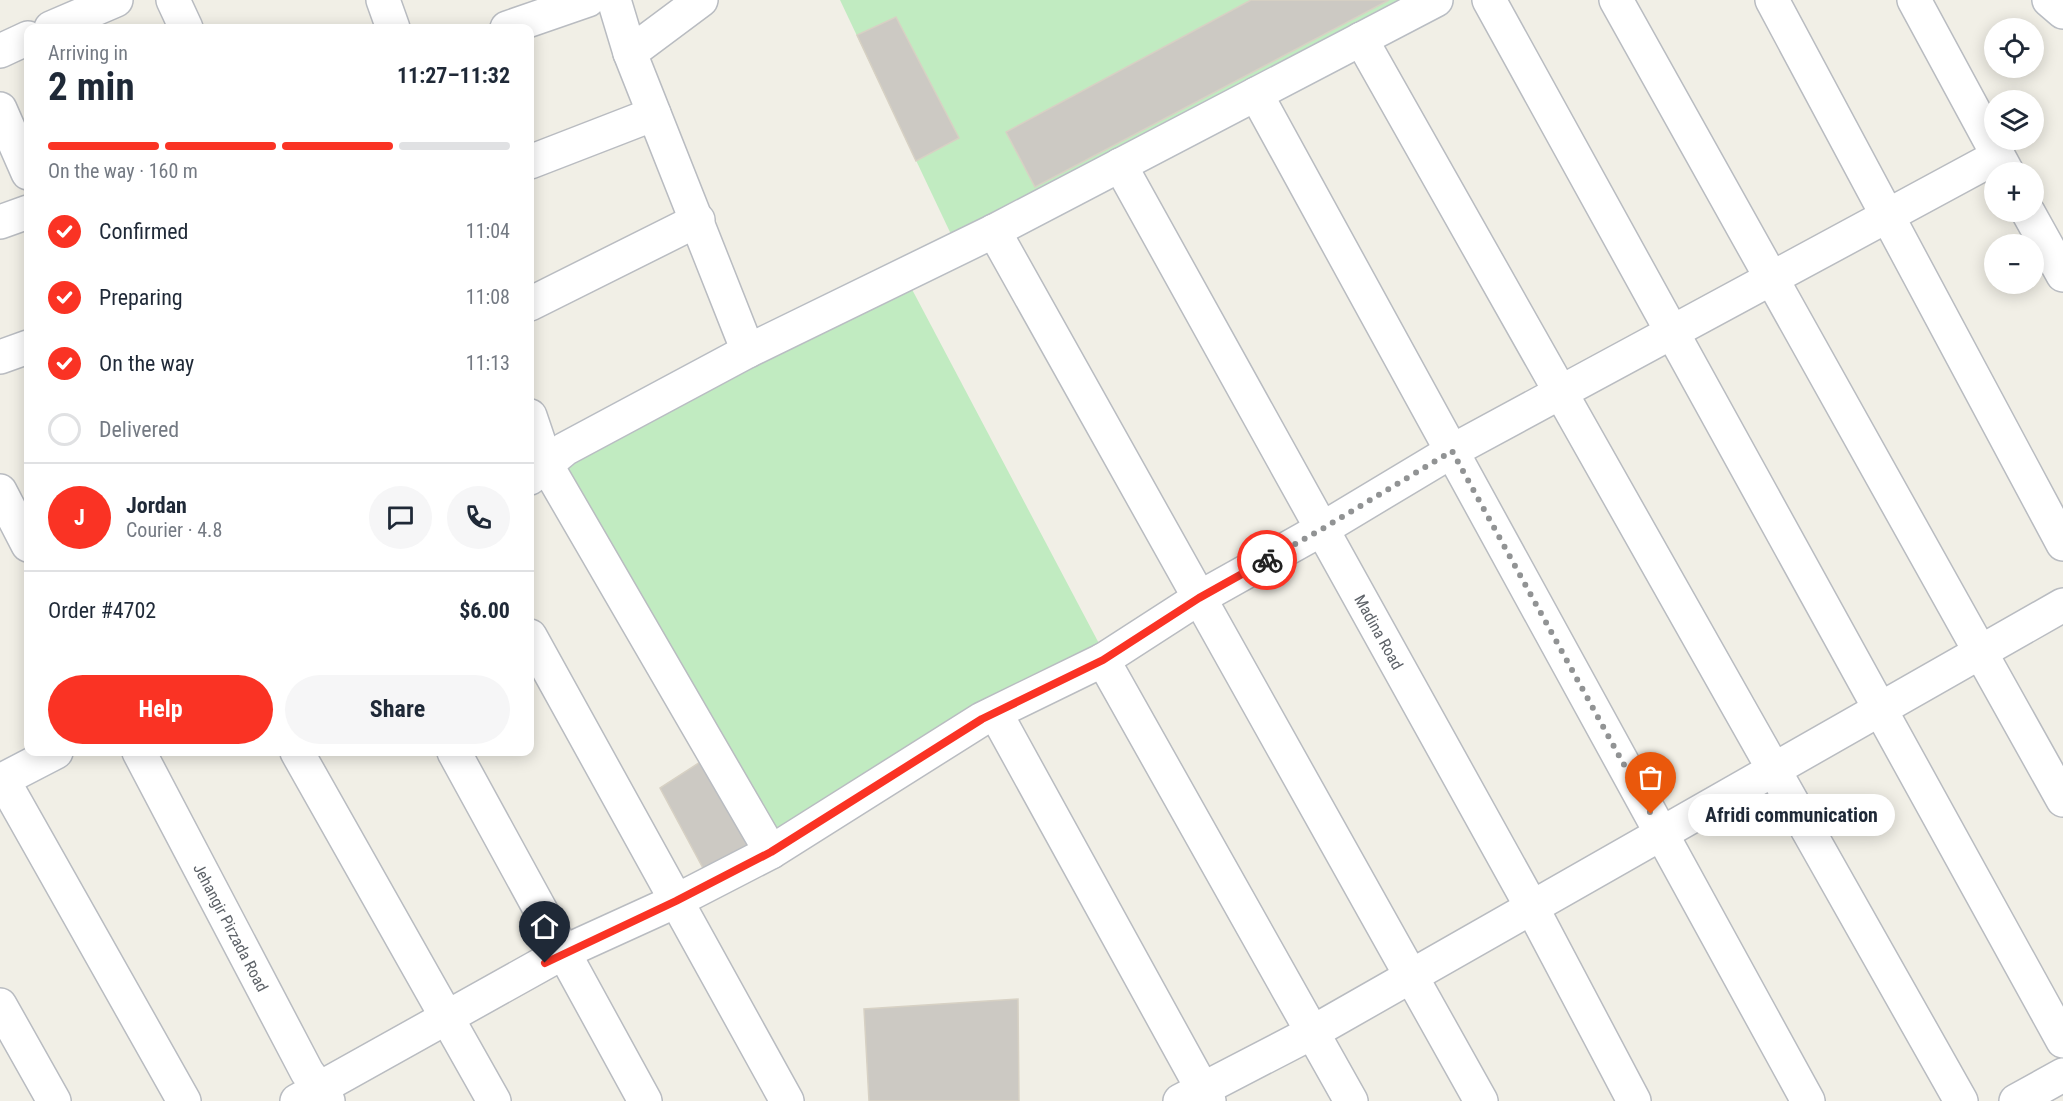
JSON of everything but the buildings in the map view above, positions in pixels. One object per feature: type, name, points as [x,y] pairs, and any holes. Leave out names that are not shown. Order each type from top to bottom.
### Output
[{"type":"street","points":[[60,24],[116,0]]},
{"type":"street","points":[[173,0],[184,24]]},
{"type":"street","points":[[383,0],[392,24]]},
{"type":"street","points":[[519,24],[588,0]]},
{"type":"street","points":[[614,0],[630,53],[748,351]]},
{"type":"street","points":[[630,53],[701,0]]},
{"type":"street","points":[[538,472],[565,449],[748,351],[994,231],[1436,0]]},
{"type":"street","points":[[1489,0],[2063,1041]]},
{"type":"street","points":[[1616,0],[2063,800]]},
{"type":"street","points":[[1772,0],[2063,544]]},
{"type":"street","points":[[1914,0],[2002,162]]},
{"type":"street","points":[[1360,39],[1961,1101]]},
{"type":"street","points":[[0,51],[24,40]]},
{"type":"street","points":[[1256,94],[1808,1101]]},
{"type":"street","points":[[0,109],[24,163]]},
{"type":"street","points":[[534,160],[654,114]]},
{"type":"street","name":"Madina Road","points":[[1120,165],[1531,908],[1634,1101]]},
{"type":"street","points":[[315,1097],[448,1017],[564,952],[676,901],[771,852],[982,719],[1103,660],[1199,598],[1322,529],[1452,451],[1887,215],[1984,172]]},
{"type":"street","points":[[0,222],[24,213]]},
{"type":"street","points":[[534,302],[698,220]]},
{"type":"street","points":[[2034,222],[2063,275]]},
{"type":"street","points":[[994,231],[1481,1101]]},
{"type":"street","points":[[0,357],[24,348]]},
{"type":"street","points":[[534,444],[538,472],[771,852]]},
{"type":"street","points":[[12,498],[24,533]]},
{"type":"street","points":[[996,714],[1198,1097],[2063,605]]},
{"type":"street","points":[[534,643],[787,1101]]},
{"type":"street","points":[[1103,660],[1351,1101]]},
{"type":"street","points":[[48,756],[1,781],[184,1101]]},
{"type":"street","name":"Jehangir Pirzada Road","points":[[141,756],[307,1072],[315,1097]]},
{"type":"street","points":[[299,756],[494,1101]]},
{"type":"street","points":[[456,756],[645,1101]]},
{"type":"street","points":[[0,1005],[54,1101]]},
{"type":"street","points":[[2016,1101],[2063,1075]]},
{"type":"green space","points":[[840,0],[1421,0],[958,249]]},
{"type":"green space","points":[[906,278],[1103,651],[778,833],[559,464]]},
{"type":"way so far","points":[[1267,560],[1452,451],[1651,814]]},
{"type":"place","name":"Afridi communication","points":[[1651,814]]},
{"type":"route","points":[[545,963],[564,952],[676,901],[771,852],[982,719],[1103,660],[1199,598],[1267,560]]}]
